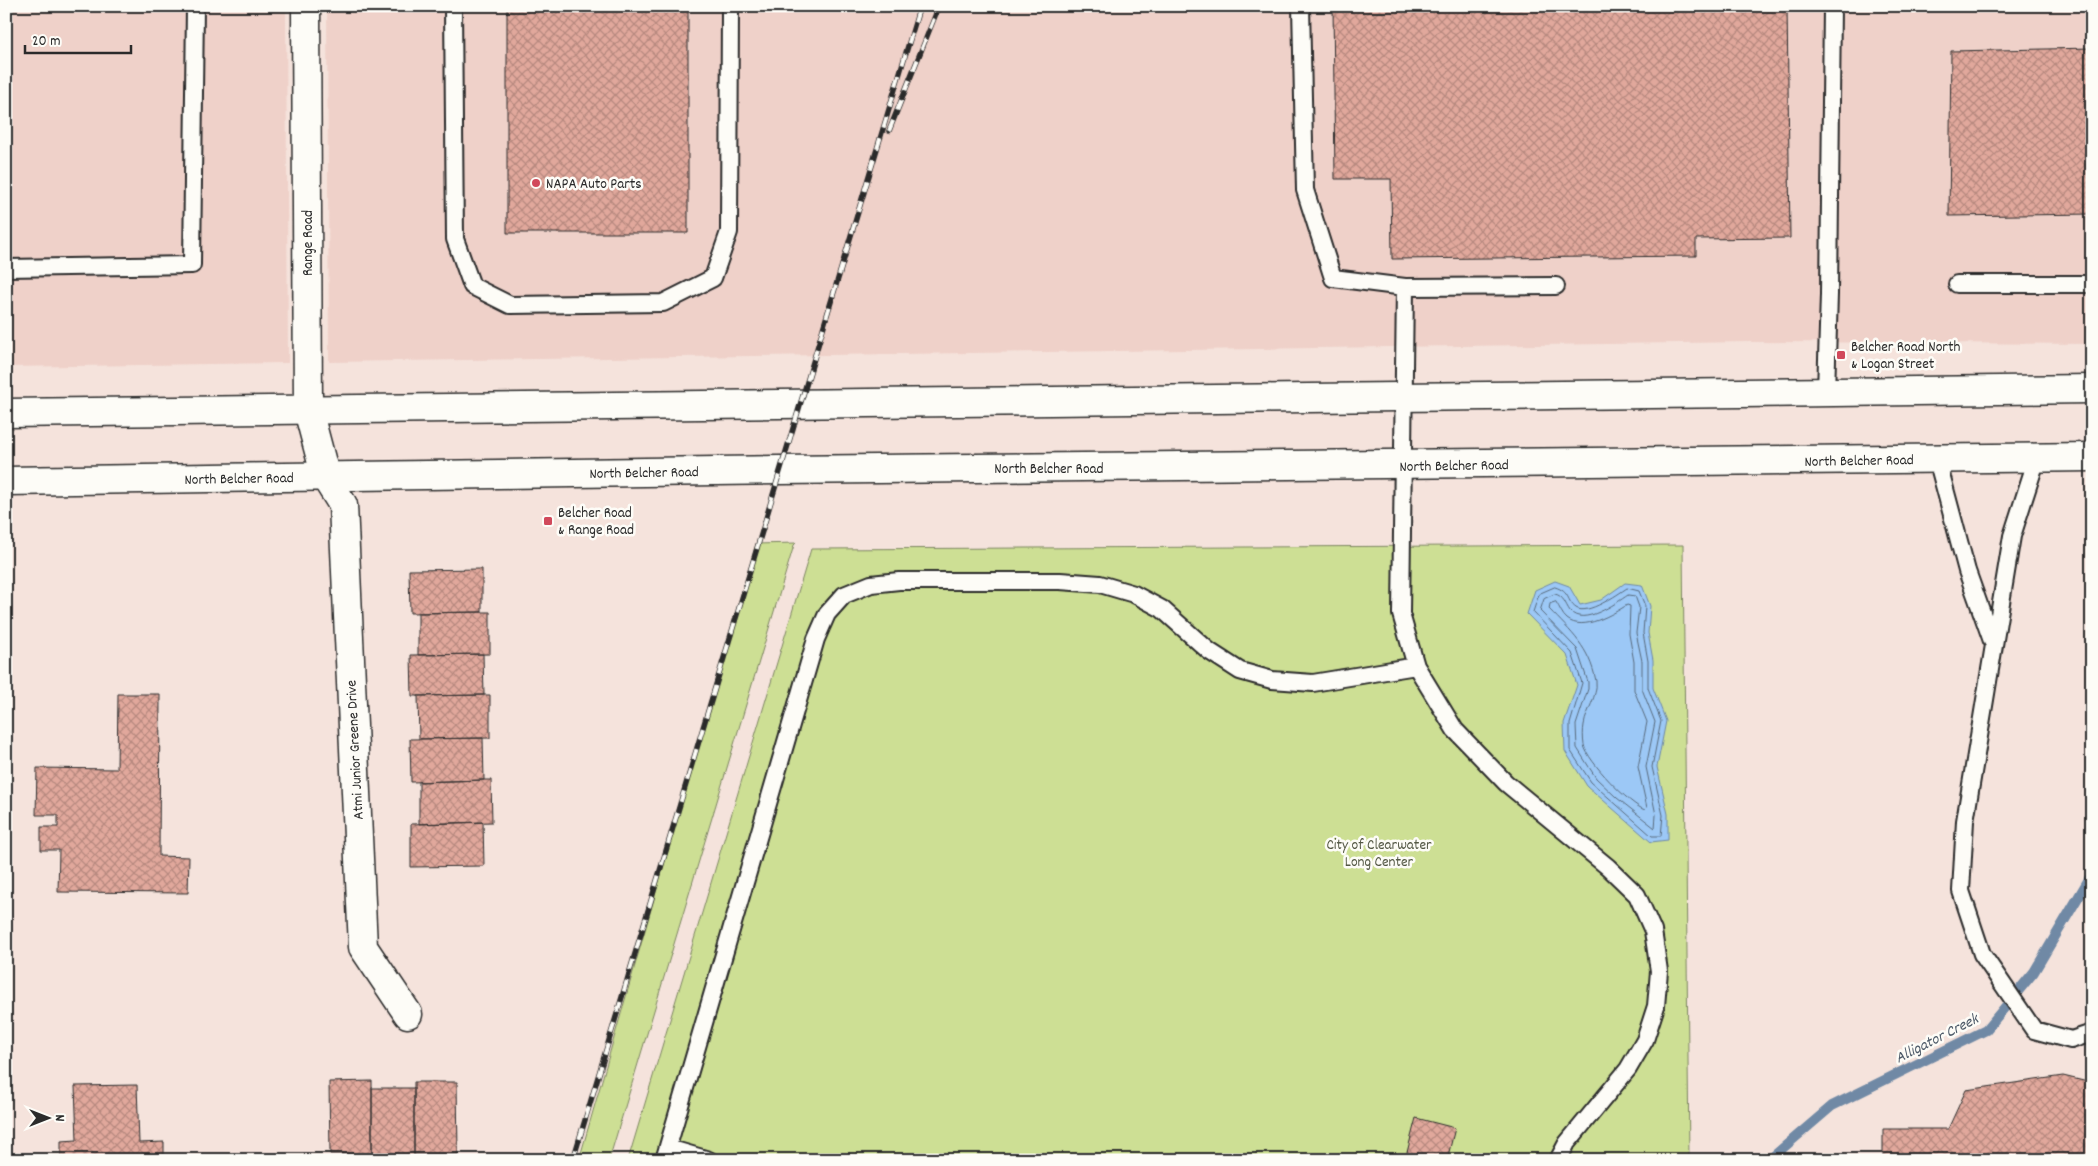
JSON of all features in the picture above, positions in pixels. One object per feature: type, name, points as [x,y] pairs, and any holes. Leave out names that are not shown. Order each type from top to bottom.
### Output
[{"type":"main road","name":"Range Road","points":[[306,6],[308,410],[326,478]]},
{"type":"main road","points":[[6,413],[2092,389]]},
{"type":"main road","name":"North Belcher Road","points":[[6,480],[326,478],[780,470],[1403,466],[2092,457]]},
{"type":"main road","name":"Atmi Junior Greene Drive","points":[[326,478],[343,505],[363,947],[408,1014]]},
{"type":"lane","points":[[6,268],[192,265],[195,6]]},
{"type":"lane","points":[[453,6],[455,239],[472,286],[510,305],[663,303],[713,278],[730,232],[730,6]]},
{"type":"lane","points":[[1301,6],[1305,190],[1333,278],[1405,287],[1556,286]]},
{"type":"lane","points":[[1826,392],[1832,6]]},
{"type":"lane","points":[[1957,284],[2092,284]]},
{"type":"lane","points":[[1405,287],[1401,614],[1416,666],[1456,730],[1506,783],[1608,867],[1636,895],[1653,931],[1659,971],[1656,1006],[1645,1040],[1628,1069],[1567,1143],[1558,1160]]},
{"type":"lane","points":[[2037,458],[2012,536],[1993,643],[1965,821],[1961,891],[1982,954],[2034,1030],[2071,1040],[2092,1032]]},
{"type":"lane","points":[[1937,459],[1967,571],[1993,643]]},
{"type":"lane","points":[[709,1160],[666,1154],[816,639],[827,614],[844,595],[871,584],[899,581],[1060,581],[1100,584],[1134,594],[1162,609],[1209,651],[1240,671],[1272,680],[1312,683],[1416,666]]},
{"type":"shaded area","points":[[6,6],[286,6],[288,363],[6,367]]},
{"type":"shaded area","points":[[327,6],[2092,6],[2092,344],[1751,342],[329,362]]},
{"type":"green space","points":[[796,543],[609,1160],[579,1160],[756,544]]},
{"type":"green space","name":"City of Clearwater Long Center","points":[[1683,545],[1689,1160],[628,1160],[811,549]]},
{"type":"water","points":[[1555,581],[1569,586],[1580,605],[1601,600],[1625,583],[1642,585],[1650,606],[1648,633],[1653,660],[1653,688],[1666,721],[1657,767],[1668,814],[1668,840],[1651,842],[1587,786],[1565,751],[1564,723],[1577,685],[1567,655],[1527,614],[1535,590]]},
{"type":"building","points":[[507,6],[688,6],[688,233],[507,233]]},
{"type":"building","points":[[1333,6],[1787,6],[1790,238],[1696,239],[1696,256],[1392,259],[1391,179],[1335,179]]},
{"type":"building","points":[[2092,48],[2092,214],[1949,216],[1951,51]]},
{"type":"building","points":[[482,569],[482,612],[410,613],[409,570]]},
{"type":"building","points":[[490,612],[490,654],[418,655],[418,613]]},
{"type":"building","points":[[483,654],[484,695],[412,696],[411,655]]},
{"type":"building","points":[[118,694],[160,694],[159,856],[189,857],[188,893],[58,892],[59,850],[41,850],[41,827],[58,827],[58,815],[36,815],[37,768],[117,769]]},
{"type":"building","points":[[490,695],[490,738],[419,739],[418,696]]},
{"type":"building","points":[[483,738],[484,780],[411,782],[410,739]]},
{"type":"building","points":[[491,780],[492,822],[419,824],[419,782]]},
{"type":"building","points":[[483,822],[484,866],[411,867],[411,824]]},
{"type":"building","points":[[2063,1076],[2092,1083],[2092,1160],[1883,1160],[1883,1129],[1948,1129],[1966,1090]]},
{"type":"building","points":[[372,1081],[372,1154],[330,1154],[329,1082]]},
{"type":"building","points":[[414,1082],[457,1082],[458,1154],[414,1155]]},
{"type":"building","points":[[137,1085],[139,1143],[164,1142],[164,1160],[61,1160],[61,1141],[77,1140],[75,1086]]},
{"type":"building","points":[[372,1088],[414,1088],[414,1160],[372,1160]]},
{"type":"building","points":[[1416,1118],[1455,1128],[1447,1160],[1405,1160]]},
{"type":"waterway","name":"Alligator Creek","points":[[1769,1160],[1832,1106],[1986,1030],[2034,972],[2092,874]]},
{"type":"railway","points":[[573,1160],[920,6]]},
{"type":"railway","points":[[889,131],[939,6]]},
{"type":"place","name":"NAPA Auto Parts","points":[[536,183]]},
{"type":"place","name":"Belcher Road North & Logan Street","points":[[1841,355]]},
{"type":"place","name":"Belcher Road & Range Road","points":[[548,521]]}]
